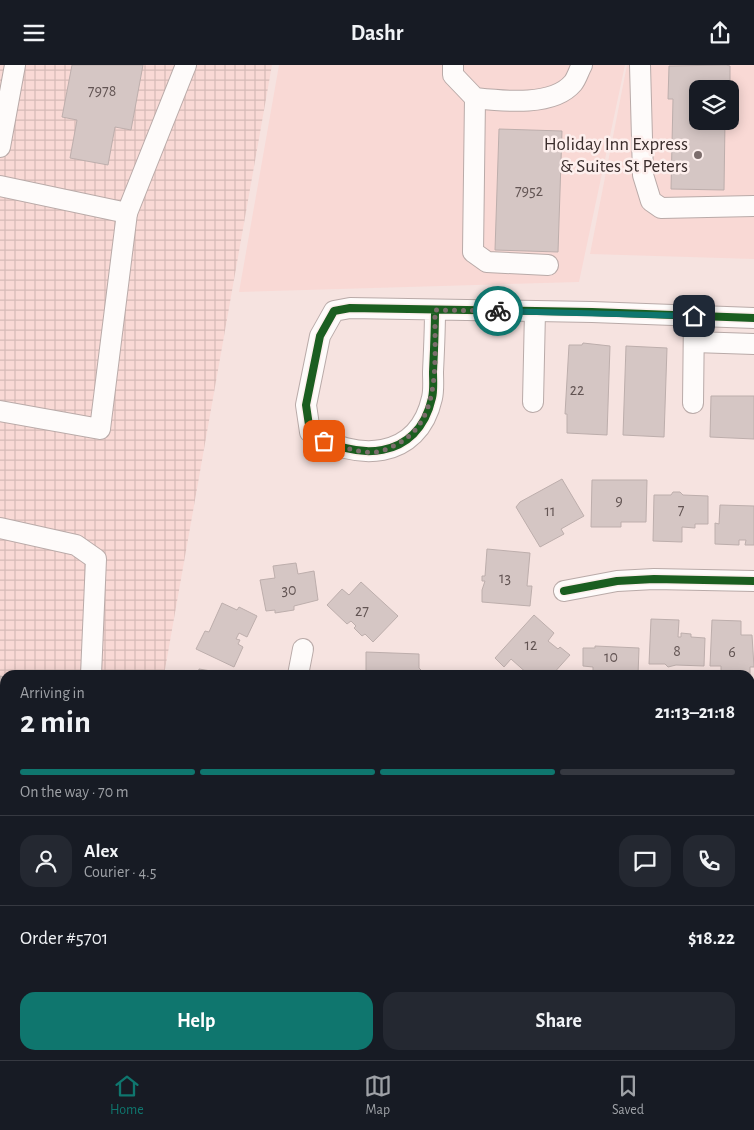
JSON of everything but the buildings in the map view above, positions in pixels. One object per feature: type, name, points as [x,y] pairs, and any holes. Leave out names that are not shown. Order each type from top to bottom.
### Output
[{"type":"street","points":[[0,147],[15,65]]},
{"type":"street","points":[[0,411],[100,429],[127,213],[186,65]]},
{"type":"street","points":[[453,65],[453,75],[474,98],[502,101],[551,98],[573,83],[582,65]]},
{"type":"street","points":[[640,65],[643,175],[651,201],[661,208],[754,206]]},
{"type":"street","points":[[474,98],[473,252],[487,262],[548,265]]},
{"type":"street","points":[[0,186],[127,213]]},
{"type":"street","points":[[435,310],[432,398],[423,422],[405,441],[378,452],[356,451],[324,441],[310,432],[306,405],[320,336],[334,311],[350,308],[534,311],[754,318]]},
{"type":"street","points":[[533,402],[534,311]]},
{"type":"street","points":[[693,403],[694,316]]},
{"type":"street","points":[[694,341],[754,344]]},
{"type":"street","points":[[0,528],[76,545],[96,559],[91,670]]},
{"type":"street","points":[[564,591],[626,580],[754,581]]},
{"type":"street","points":[[299,670],[303,649]]},
{"type":"shaded area","points":[[0,65],[272,65],[165,670],[0,670]]},
{"type":"shaded area","points":[[279,65],[625,65],[579,282],[239,292]]},
{"type":"shaded area","points":[[627,65],[754,65],[754,259],[590,254]]},
{"type":"cycle path","points":[[435,310],[433,395],[425,419],[413,434],[399,444],[383,450],[365,451],[346,448],[328,442],[310,432],[306,405],[320,336],[334,311],[350,308],[592,312],[754,318]]},
{"type":"cycle path","points":[[564,591],[617,581],[654,579],[754,581]]},
{"type":"way so far","points":[[324,441],[356,451],[378,452],[405,441],[423,422],[432,398],[435,310],[498,311]]},
{"type":"place","name":"Holiday Inn Express & Suites St Peters","points":[[698,155]]},
{"type":"route","points":[[498,311],[694,316]]}]
